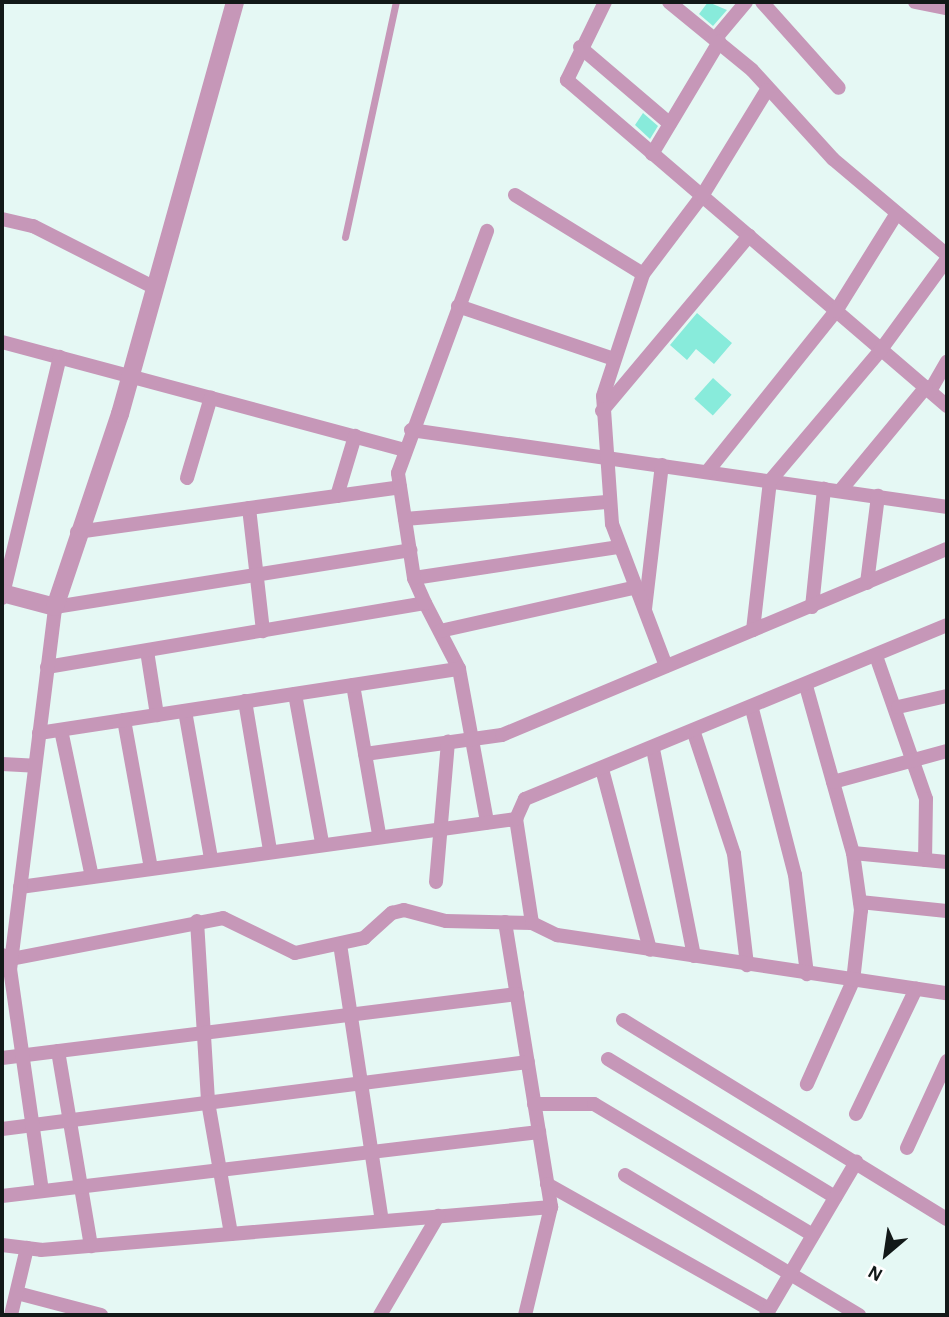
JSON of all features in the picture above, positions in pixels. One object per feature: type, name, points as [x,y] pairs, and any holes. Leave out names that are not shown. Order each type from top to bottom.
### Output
[{"type":"street","points":[[41,1191],[6,957],[20,887],[55,607],[131,375],[235,2]]},
{"type":"street","points":[[605,2],[580,47],[567,80],[947,406]]},
{"type":"street","points":[[669,2],[717,41],[897,213],[947,257],[880,351],[770,481],[753,630]]},
{"type":"street","points":[[652,154],[717,41],[746,2]]},
{"type":"street","points":[[762,2],[839,88]]},
{"type":"street","points":[[915,2],[947,8]]},
{"type":"street","points":[[580,47],[670,124]]},
{"type":"street","points":[[666,666],[618,547],[609,502],[603,457],[602,411],[611,358],[643,274],[702,196],[767,90]]},
{"type":"street","points":[[515,195],[643,274]]},
{"type":"street","points":[[707,472],[836,311],[897,213]]},
{"type":"street","points":[[2,219],[33,226],[155,288]]},
{"type":"street","points":[[487,231],[404,450],[400,487],[414,578],[459,668],[487,822]]},
{"type":"street","points":[[602,411],[749,236]]},
{"type":"street","points":[[458,306],[611,358]]},
{"type":"street","points":[[2,342],[404,450]]},
{"type":"street","points":[[60,357],[2,595],[55,607],[410,550]]},
{"type":"street","points":[[840,491],[928,389],[947,362]]},
{"type":"street","points":[[187,478],[211,397]]},
{"type":"street","points":[[411,430],[947,507]]},
{"type":"street","points":[[337,496],[355,436]]},
{"type":"street","points":[[644,610],[662,465]]},
{"type":"street","points":[[78,532],[400,487]]},
{"type":"street","points":[[812,607],[824,489]]},
{"type":"street","points":[[867,583],[878,496]]},
{"type":"street","points":[[405,519],[609,502]]},
{"type":"street","points":[[249,508],[263,631]]},
{"type":"street","points":[[414,578],[618,547]]},
{"type":"street","points":[[365,754],[502,735],[947,549]]},
{"type":"street","points":[[440,631],[633,588]]},
{"type":"street","points":[[47,667],[425,603]]},
{"type":"street","points":[[532,923],[516,819],[525,799],[694,733],[947,625]]},
{"type":"street","points":[[147,651],[157,715]]},
{"type":"street","points":[[876,656],[898,707],[926,799],[925,860]]},
{"type":"street","points":[[39,733],[459,668]]},
{"type":"street","points":[[353,685],[379,834]]},
{"type":"street","points":[[806,686],[853,853],[860,902],[853,981],[807,1084]]},
{"type":"street","points":[[295,694],[321,843]]},
{"type":"street","points":[[898,707],[947,696]]},
{"type":"street","points":[[246,701],[270,850]]},
{"type":"street","points":[[752,709],[795,875],[807,974]]},
{"type":"street","points":[[185,711],[211,859]]},
{"type":"street","points":[[124,720],[151,868]]},
{"type":"street","points":[[61,730],[92,877]]},
{"type":"street","points":[[694,733],[734,854],[747,965]]},
{"type":"street","points":[[436,882],[448,742]]},
{"type":"street","points":[[653,749],[694,957]]},
{"type":"street","points":[[833,782],[947,751]]},
{"type":"street","points":[[2,764],[35,766]]},
{"type":"street","points":[[602,769],[650,950]]},
{"type":"street","points":[[20,887],[442,825],[516,819]]},
{"type":"street","points":[[853,853],[947,862]]},
{"type":"street","points":[[860,902],[947,911]]},
{"type":"street","points":[[6,957],[197,921],[235,921],[295,953],[370,935],[396,911],[446,921],[532,923],[557,935],[947,993]]},
{"type":"street","points":[[197,921],[208,1102],[231,1234]]},
{"type":"street","points":[[505,922],[551,1207],[525,1315]]},
{"type":"street","points":[[340,944],[348,1015],[382,1221]]},
{"type":"street","points":[[856,1114],[916,989]]},
{"type":"street","points":[[2,1058],[517,994]]},
{"type":"street","points":[[623,1020],[947,1219]]},
{"type":"street","points":[[58,1051],[91,1246]]},
{"type":"street","points":[[608,1059],[835,1197]]},
{"type":"street","points":[[907,1148],[947,1060]]},
{"type":"street","points":[[2,1129],[528,1062]]},
{"type":"street","points":[[534,1104],[594,1104],[813,1235]]},
{"type":"street","points":[[2,1196],[539,1132]]},
{"type":"street","points":[[547,1184],[768,1312],[856,1162]]},
{"type":"street","points":[[625,1175],[859,1315]]},
{"type":"street","points":[[2,1245],[27,1248],[91,1246],[551,1207]]},
{"type":"street","points":[[381,1315],[438,1216]]},
{"type":"street","points":[[11,1315],[27,1248]]},
{"type":"street","points":[[16,1293],[101,1315]]},
{"type":"lane","points":[[345,237],[396,2]]},
{"type":"building","points":[[708,2],[727,10],[713,26],[699,14]]},
{"type":"building","points":[[643,113],[658,126],[650,139],[635,125]]},
{"type":"building","points":[[697,313],[732,343],[714,364],[696,349],[687,360],[670,345]]},
{"type":"building","points":[[713,378],[732,395],[713,416],[694,399]]}]
